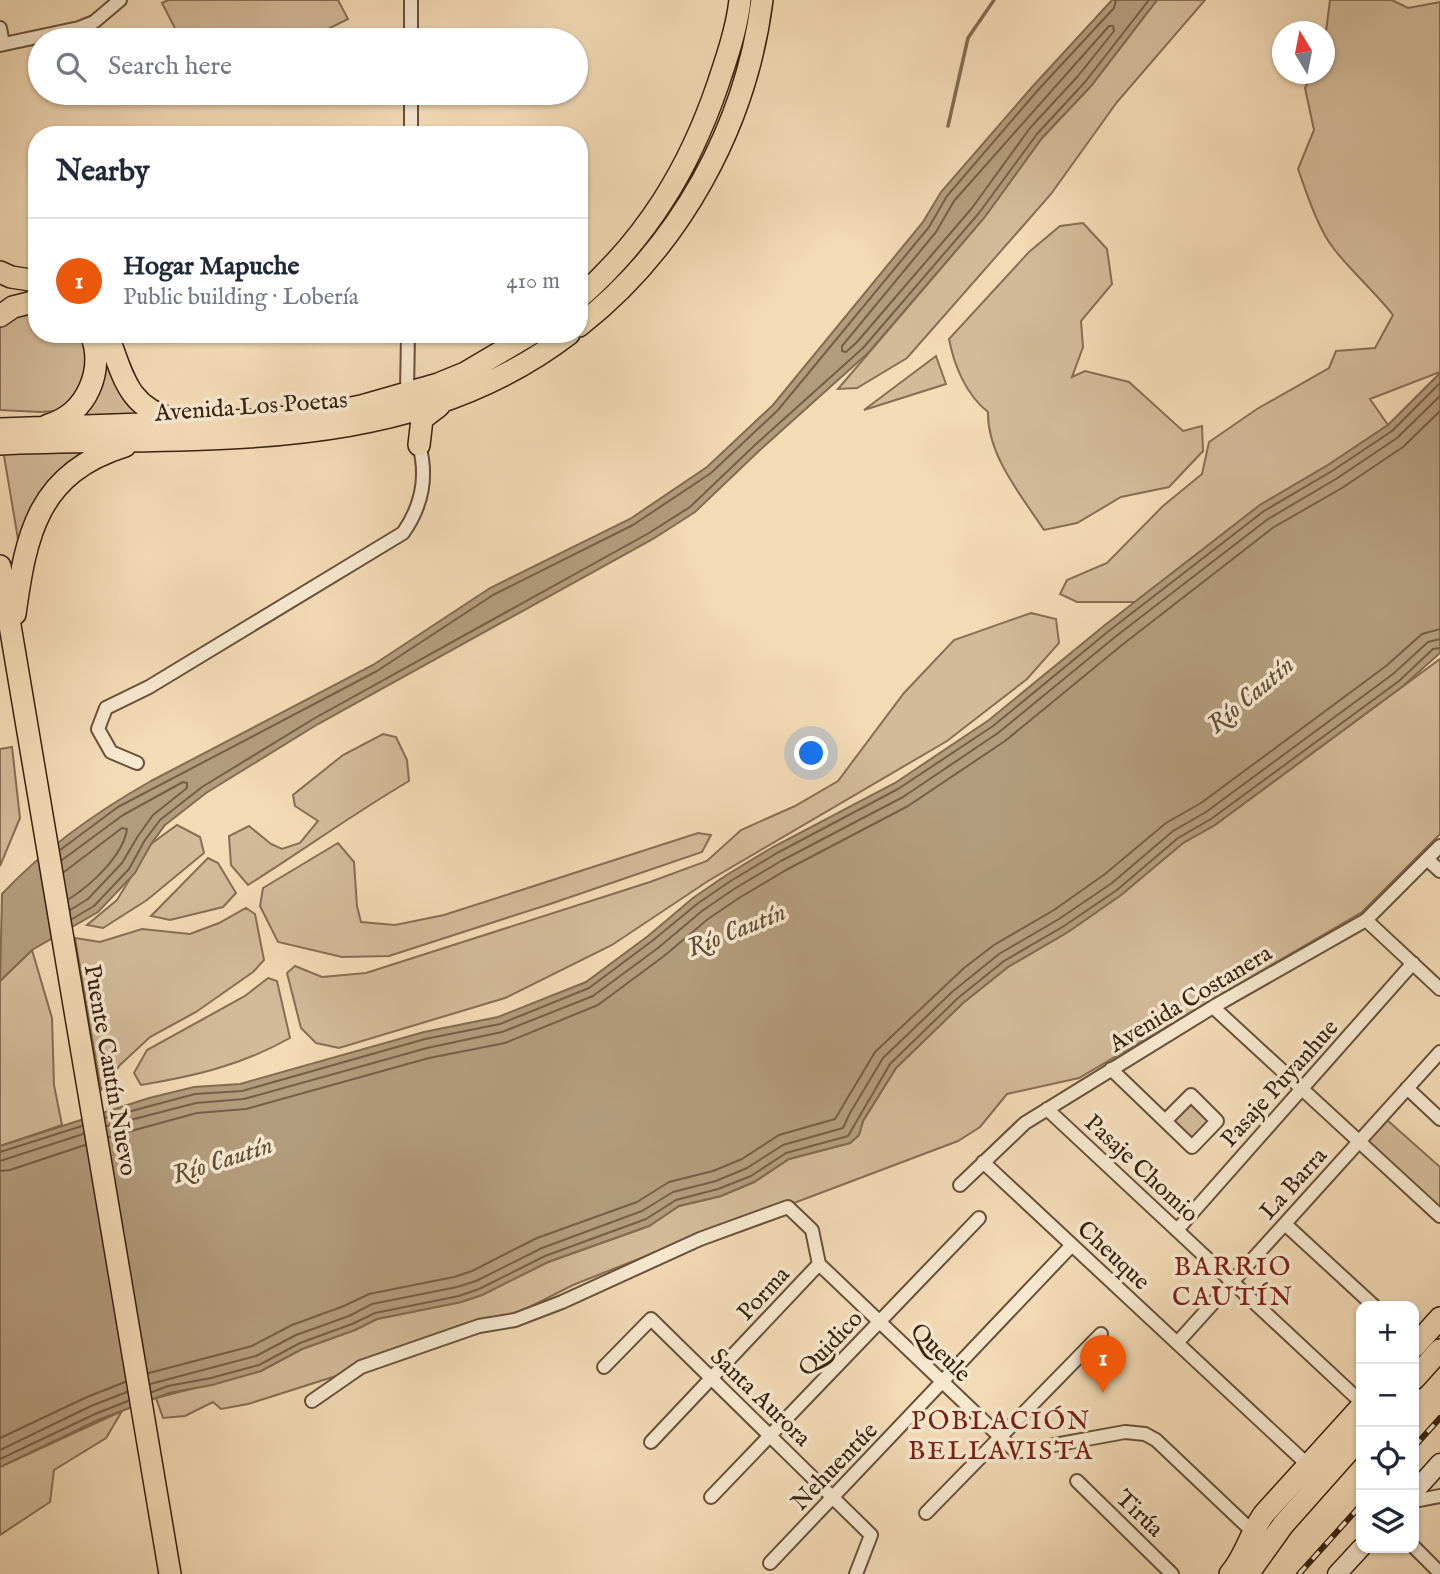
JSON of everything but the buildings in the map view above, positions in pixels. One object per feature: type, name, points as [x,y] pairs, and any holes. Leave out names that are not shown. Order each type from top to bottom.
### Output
[{"type":"main road","points":[[588,318],[644,263],[673,227],[700,184],[725,136],[742,91],[762,0]]},
{"type":"main road","points":[[588,290],[633,245],[682,170],[707,117],[726,62],[736,7]]},
{"type":"main road","points":[[0,272],[28,280]]},
{"type":"main road","points":[[0,316],[13,307],[28,303]]},
{"type":"main road","points":[[41,427],[58,422],[68,414],[91,386],[97,360],[93,343]]},
{"type":"main road","points":[[110,343],[122,376],[139,400],[167,418],[189,422]]},
{"type":"main road","name":"Avenida Los Poetas","points":[[0,429],[257,420],[326,414],[438,384],[465,373],[516,343]]},
{"type":"main road","name":"Avenida Los Poetas","points":[[0,444],[279,435],[378,421],[446,401],[507,374],[555,343]]},
{"type":"main road","points":[[378,421],[407,392],[429,400],[446,401]]},
{"type":"main road","points":[[419,445],[422,419],[446,401]]},
{"type":"main road","points":[[378,421],[399,423],[409,429],[419,445]]},
{"type":"main road","points":[[11,637],[26,546],[40,510],[64,482],[87,463],[108,452],[152,440]]},
{"type":"main road","points":[[0,566],[11,637]]},
{"type":"main road","points":[[0,610],[11,637]]},
{"type":"main road","name":"Puente Cautín Nuevo","points":[[11,637],[170,1574]]},
{"type":"main road","points":[[1419,1340],[1440,1318]]},
{"type":"main road","points":[[1419,1373],[1440,1350]]},
{"type":"main road","points":[[1248,1574],[1356,1412]]},
{"type":"main road","points":[[1230,1574],[1241,1559],[1252,1532],[1264,1514],[1356,1441]]},
{"type":"main road","points":[[1416,1490],[1440,1463]]},
{"type":"main road","points":[[1337,1574],[1357,1553]]},
{"type":"street","points":[[79,28],[94,22],[120,0]]},
{"type":"street","points":[[411,0],[411,28]]},
{"type":"street","points":[[0,28],[2,44],[28,39]]},
{"type":"street","points":[[411,105],[411,126]]},
{"type":"street","points":[[407,392],[408,343]]},
{"type":"street","points":[[137,763],[111,752],[98,729],[106,708],[172,673],[402,533],[415,514],[422,493],[424,469],[419,445]]},
{"type":"street","name":"Avenida Costanera","points":[[960,1185],[1025,1123],[1213,1007],[1367,920],[1440,846]]},
{"type":"street","points":[[1427,859],[1440,871]]},
{"type":"street","points":[[1367,920],[1440,989]]},
{"type":"street","name":"Pasaje Puyanhue","points":[[1177,1230],[1413,963]]},
{"type":"street","points":[[1213,1007],[1440,1216]]},
{"type":"street","name":"La Barra","points":[[1177,1343],[1440,1052]]},
{"type":"street","points":[[1111,1069],[1165,1121]]},
{"type":"street","points":[[1407,1088],[1440,1119]]},
{"type":"street","name":"Pasaje Chomio","points":[[1047,1109],[1356,1399]]},
{"type":"street","name":"Cheuque","points":[[983,1162],[1316,1472]]},
{"type":"street","points":[[312,1401],[361,1367],[479,1326],[526,1315],[585,1292],[700,1239],[788,1207],[812,1230],[819,1264]]},
{"type":"street","name":"Quidico","points":[[711,1497],[979,1218]]},
{"type":"street","points":[[1285,1224],[1369,1301]]},
{"type":"street","name":"Nehuentúe","points":[[770,1563],[1072,1245]]},
{"type":"street","name":"Queule","points":[[819,1264],[1016,1452],[1125,1432],[1144,1434],[1156,1440],[1252,1532]]},
{"type":"street","name":"Porma","points":[[652,1442],[819,1264]]},
{"type":"street","name":"Santa Aurora","points":[[604,1367],[651,1319],[872,1535],[856,1574]]},
{"type":"street","points":[[926,1513],[1101,1334]]},
{"type":"street","name":"Tirúa","points":[[1077,1481],[1172,1574]]},
{"type":"street","points":[[1419,1500],[1440,1496]]},
{"type":"street","points":[[1419,1552],[1440,1573]]},
{"type":"shaded area","points":[[168,0],[338,0],[348,19],[330,28],[175,28],[162,3]]},
{"type":"shaded area","points":[[1157,0],[1205,0],[1117,102],[1051,194],[907,358],[857,388],[838,389],[984,218],[1042,138],[1091,86]]},
{"type":"shaded area","points":[[1330,0],[1392,0],[1408,8],[1440,2],[1440,372],[1370,399],[1388,425],[1328,465],[1260,505],[1135,602],[1077,602],[1060,594],[1067,580],[1107,563],[1163,506],[1202,474],[1209,442],[1257,409],[1329,368],[1336,351],[1375,348],[1393,315],[1328,241],[1313,211],[1298,169],[1314,130],[1305,88],[1307,84],[1335,84],[1335,21],[1327,21]]},
{"type":"shaded area","points":[[1083,223],[1107,249],[1112,284],[1081,321],[1083,347],[1072,377],[1085,371],[1129,382],[1183,431],[1202,426],[1203,451],[1169,487],[1121,497],[1077,523],[1044,530],[999,459],[989,428],[988,412],[973,397],[962,379],[949,339],[1029,252],[1060,226]]},
{"type":"shaded area","points":[[28,313],[28,343],[84,343],[91,362],[80,397],[56,411],[0,410],[0,321]]},
{"type":"shaded area","points":[[105,351],[151,416],[78,416],[100,387]]},
{"type":"shaded area","points":[[936,356],[946,384],[864,410]]},
{"type":"shaded area","points":[[106,446],[19,545],[3,450]]},
{"type":"shaded area","points":[[1031,613],[1056,619],[1059,643],[1027,679],[947,741],[708,881],[612,945],[505,998],[339,1048],[316,1043],[301,1028],[287,973],[295,966],[322,977],[366,973],[650,882],[707,861],[741,830],[795,806],[838,781],[904,693],[954,640]]},
{"type":"shaded area","points":[[1440,659],[1440,834],[1362,912],[1079,1078],[1007,1094],[980,1127],[958,1141],[794,1203],[729,1223],[573,1285],[512,1316],[464,1324],[358,1362],[336,1376],[248,1404],[221,1409],[213,1402],[185,1416],[163,1418],[156,1398],[261,1371],[302,1349],[377,1319],[461,1302],[482,1295],[548,1262],[649,1226],[679,1206],[721,1196],[754,1182],[789,1159],[850,1143],[859,1135],[863,1121],[896,1068],[963,1003],[1008,967],[1068,932],[1121,895],[1183,843],[1215,825]]},
{"type":"shaded area","points":[[383,734],[396,737],[407,760],[409,781],[248,885],[231,865],[229,836],[249,826],[271,844],[282,849],[300,843],[318,821],[295,806],[293,795],[343,755]]},
{"type":"shaded area","points":[[12,747],[20,818],[0,866],[0,749]]},
{"type":"shaded area","points":[[177,825],[200,837],[204,853],[147,900],[103,928],[87,925],[117,900],[151,844]]},
{"type":"shaded area","points":[[698,833],[711,835],[702,852],[389,956],[342,957],[278,942],[260,906],[263,888],[338,843],[354,862],[357,906],[361,922],[395,925],[444,915]]},
{"type":"shaded area","points":[[208,858],[218,863],[236,893],[223,907],[170,920],[151,916]]},
{"type":"shaded area","points":[[246,908],[255,914],[264,960],[253,972],[196,1012],[150,1037],[120,1065],[101,1090],[75,938],[100,942],[142,929],[190,934],[219,923]]},
{"type":"shaded area","points":[[32,950],[52,1018],[54,1085],[62,1125],[0,1146],[0,981]]},
{"type":"shaded area","points":[[268,978],[277,981],[290,1038],[218,1068],[141,1085],[134,1073],[147,1050],[245,996]]},
{"type":"shaded area","points":[[1190,1099],[1213,1121],[1192,1144],[1169,1121]]},
{"type":"shaded area","points":[[1386,1119],[1440,1167],[1440,1208],[1367,1141]]},
{"type":"shaded area","points":[[122,1411],[106,1438],[54,1470],[50,1502],[0,1535],[0,1467]]},
{"type":"water","points":[[1112,0],[1157,0],[1091,86],[1042,138],[984,218],[868,353],[695,512],[653,539],[318,724],[206,793],[165,825],[135,873],[98,912],[32,950],[0,981],[2,894],[36,861],[72,832],[151,781],[373,665],[490,588],[630,519],[707,467],[773,405],[923,222],[941,192]]},
{"type":"water","name":"Río Cautín","points":[[1440,373],[1440,653],[1403,686],[1215,825],[1183,843],[1121,895],[1068,932],[1008,967],[963,1003],[896,1068],[863,1121],[859,1135],[850,1143],[789,1159],[754,1182],[721,1196],[679,1206],[649,1226],[548,1262],[482,1295],[461,1302],[377,1319],[302,1349],[261,1371],[212,1385],[169,1393],[98,1420],[0,1467],[0,1146],[149,1098],[194,1087],[240,1084],[424,1032],[498,1017],[586,982],[725,876],[773,847],[895,783],[989,720],[1105,625],[1260,505],[1328,465],[1388,425]]},
{"type":"waterway","points":[[948,126],[968,38],[994,0]]},
{"type":"railway","points":[[1419,1441],[1440,1418]]},
{"type":"railway","points":[[1299,1574],[1356,1511]]},
{"type":"place","name":"Hogar Mapuche","points":[[1103,1393]]},
{"type":"district","name":"BARRIO CAUTÍN","points":[[1233,1281]]},
{"type":"district","name":"POBLACIÓN BELLAVISTA","points":[[1001,1435]]}]
